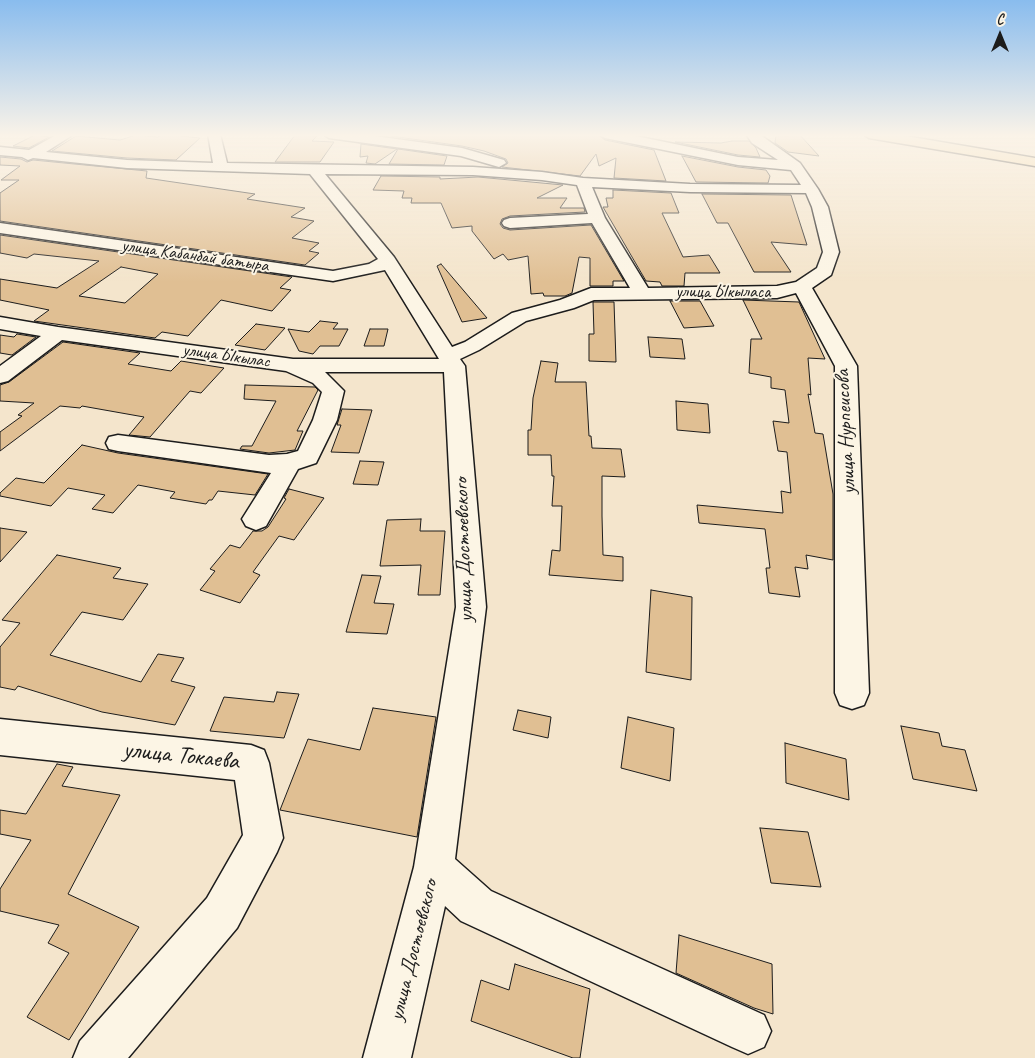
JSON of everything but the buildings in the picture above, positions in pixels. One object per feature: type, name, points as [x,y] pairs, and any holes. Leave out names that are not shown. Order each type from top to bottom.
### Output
[{"type":"street","name":"улица Достоевского","points":[[325,183],[388,261],[451,361],[471,607],[434,867],[387,1058]]},
{"type":"street","points":[[451,361],[519,317],[567,304],[591,294],[642,293],[597,218],[584,183]]},
{"type":"street","points":[[607,183],[690,188],[811,189]]},
{"type":"street","points":[[802,286],[825,271],[831,252],[820,206],[807,183]]},
{"type":"street","points":[[510,223],[597,218]]},
{"type":"street","name":"улица Кабанбай батыра","points":[[0,228],[333,276],[374,268],[388,261]]},
{"type":"street","name":"улица Ыкыласа","points":[[642,293],[777,292],[802,286]]},
{"type":"street","name":"улица Нурпеисова","points":[[802,286],[846,366],[852,693]]},
{"type":"street","name":"улица Ыкылас","points":[[0,322],[58,333],[293,365],[451,361]]},
{"type":"street","points":[[0,376],[58,333]]},
{"type":"street","points":[[118,443],[248,462],[287,463],[307,457],[325,420],[333,391],[321,378],[293,365]]},
{"type":"street","points":[[256,519],[283,475],[287,463]]},
{"type":"street","name":"улица Токаева","points":[[0,737],[251,764],[263,838],[222,913],[97,1058]]},
{"type":"street","points":[[434,867],[476,906],[748,1031]]}]
